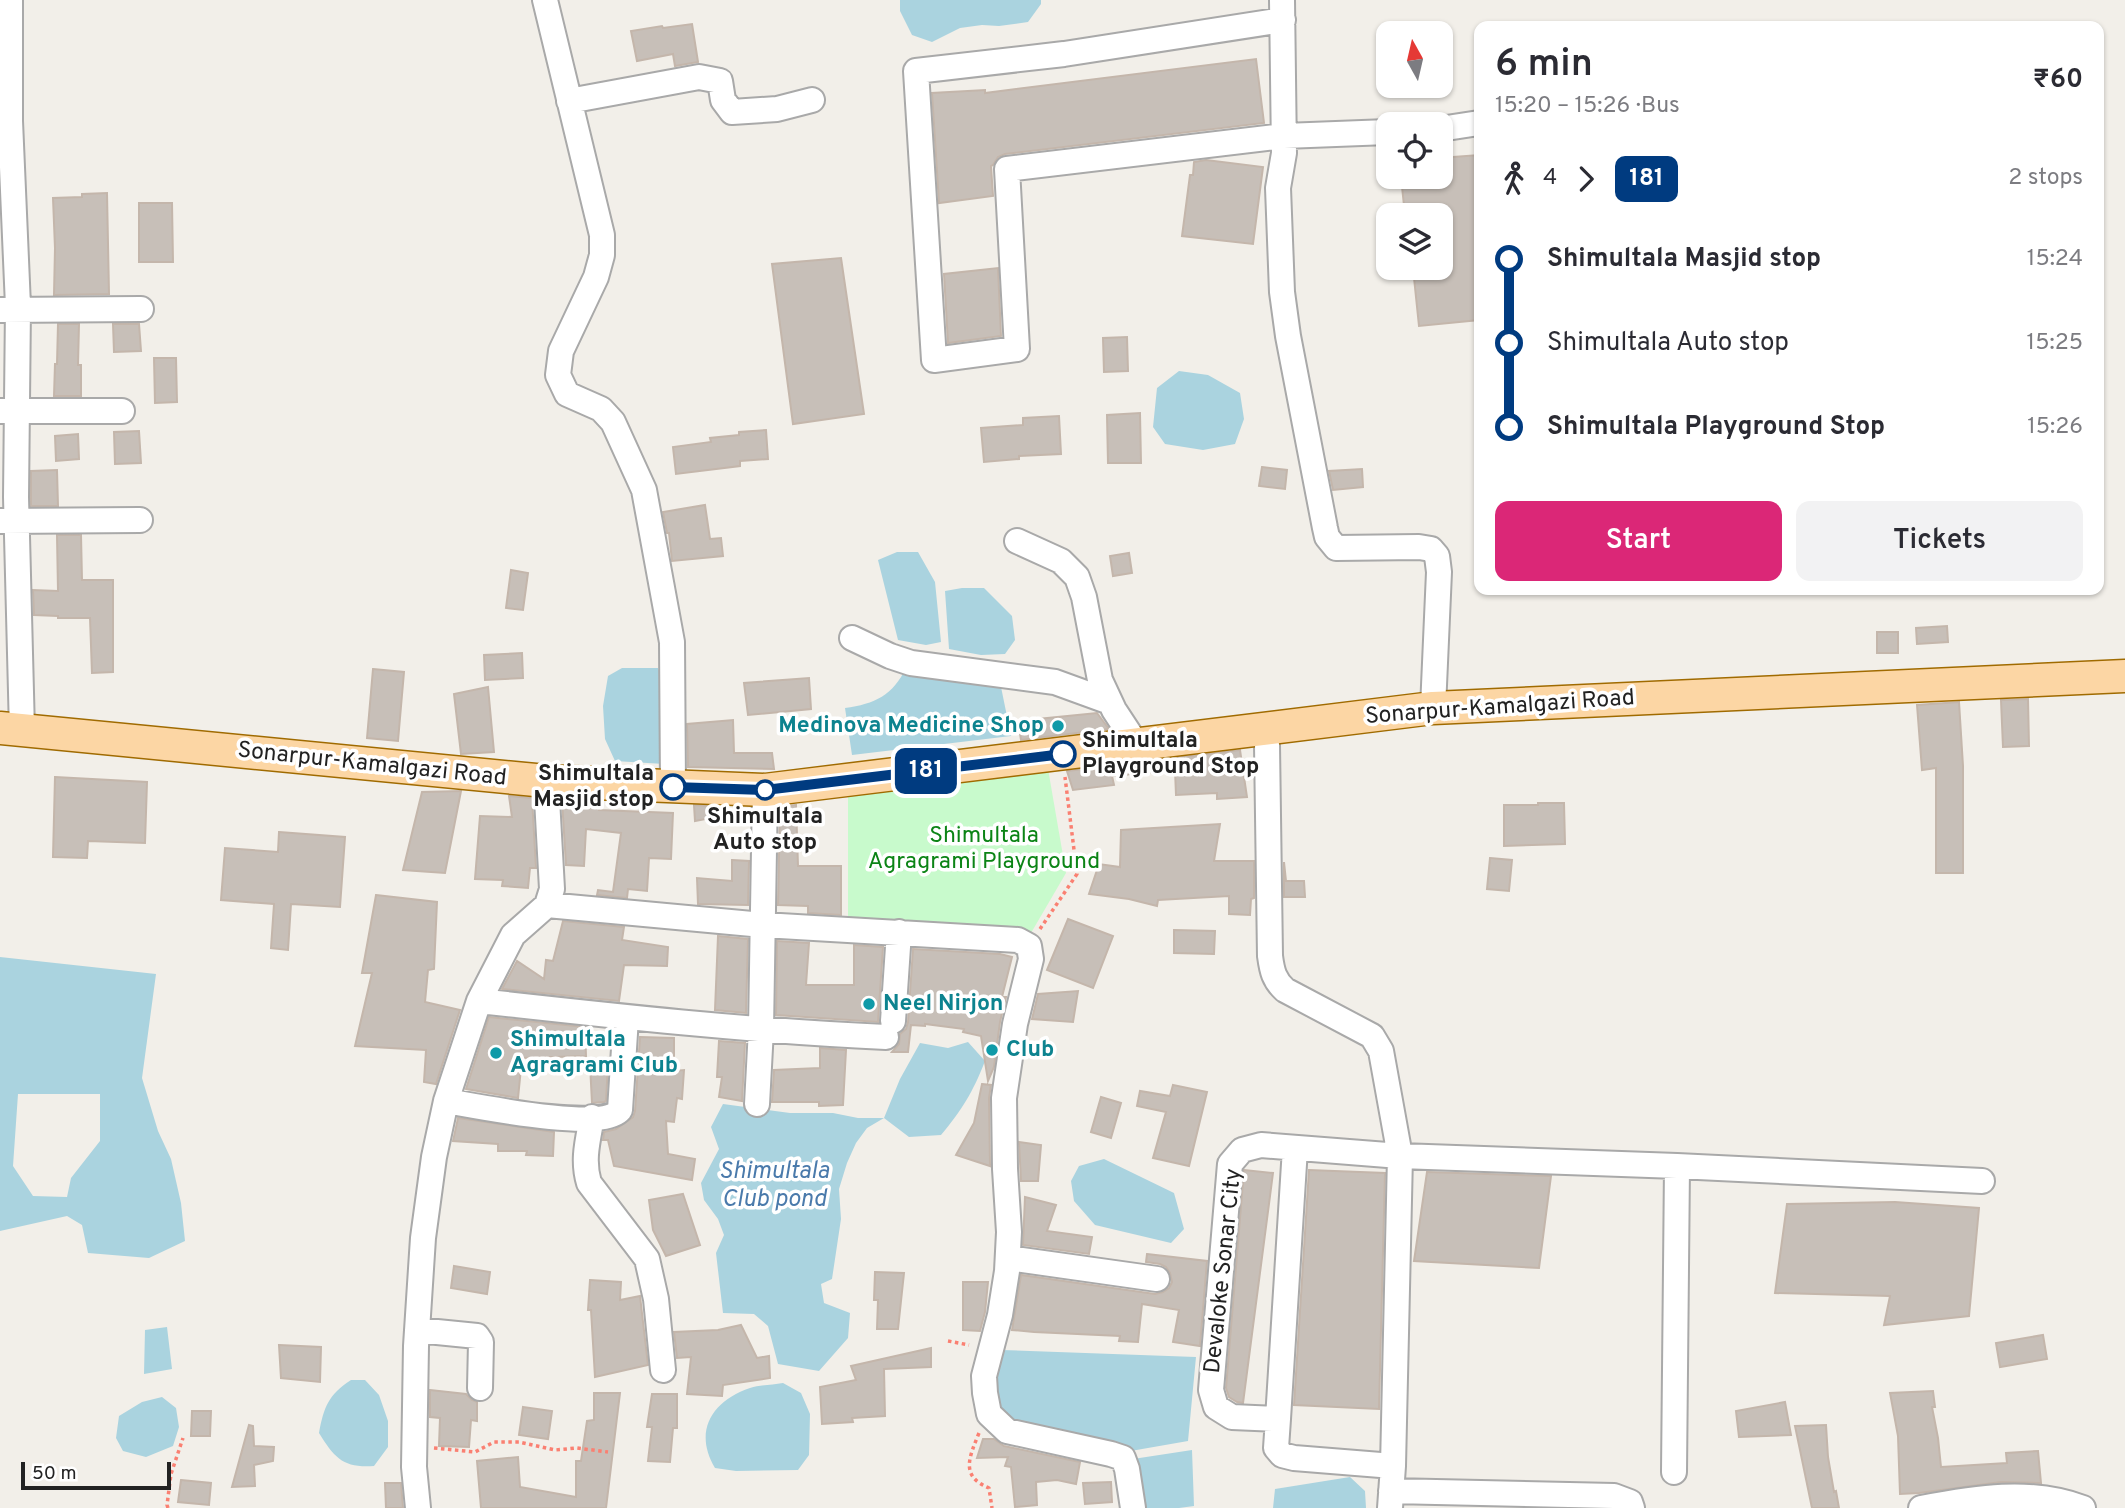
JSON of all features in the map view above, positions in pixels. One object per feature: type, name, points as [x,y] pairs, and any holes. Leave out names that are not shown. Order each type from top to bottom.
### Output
[{"type":"main road","name":"Sonarpur-Kamalgazi Road","points":[[11,729],[545,781],[765,790],[1433,708],[2125,676]]},
{"type":"street","points":[[10,0],[8,521],[11,729]]},
{"type":"street","points":[[545,0],[602,235],[596,276],[561,351],[558,375],[567,394],[601,409],[613,422],[644,490],[672,642],[673,787]]},
{"type":"street","points":[[1376,132],[1284,136],[1007,169],[1017,349],[934,360],[916,71],[1063,54],[1282,10],[1284,136],[1284,153],[1278,188],[1282,292],[1325,528],[1336,548],[1419,547],[1431,549],[1437,556],[1438,629],[1433,708]]},
{"type":"street","points":[[569,101],[698,77],[720,81],[723,100],[732,112],[777,109],[812,100]]},
{"type":"street","points":[[1453,127],[1474,124]]},
{"type":"street","points":[[9,310],[141,309]]},
{"type":"street","points":[[8,411],[122,411]]},
{"type":"street","points":[[8,521],[140,520]]},
{"type":"street","points":[[1017,541],[1061,561],[1077,577],[1084,597],[1100,680],[1137,745]]},
{"type":"street","points":[[852,638],[911,663],[1055,682],[1111,702]]},
{"type":"street","points":[[1264,729],[1267,745],[1272,973],[1277,983],[1285,990],[1372,1037],[1381,1051],[1399,1156],[1391,1488]]},
{"type":"street","points":[[418,1508],[414,1467],[417,1331],[423,1238],[434,1157],[446,1101],[479,1001],[513,935],[547,905],[552,889],[545,781]]},
{"type":"street","points":[[757,1104],[765,790]]},
{"type":"street","points":[[547,905],[763,925],[1018,940],[1029,946],[1031,959],[1016,1024],[1004,1098],[1008,1258],[1000,1315],[984,1376],[989,1415],[1007,1430],[1123,1458],[1133,1508]]},
{"type":"street","points":[[479,1001],[626,1018],[799,1033],[889,1029],[899,933]]},
{"type":"street","points":[[446,1101],[536,1116],[610,1117],[620,1110],[626,1018]]},
{"type":"street","points":[[592,1117],[585,1170],[589,1183],[647,1258],[656,1299],[663,1370]]},
{"type":"street","name":"Devaloke Sonar City","points":[[1278,1419],[1232,1417],[1216,1407],[1211,1390],[1230,1164],[1242,1150],[1261,1145],[1399,1156],[1982,1181]]},
{"type":"street","points":[[1294,1148],[1276,1448],[1282,1455],[1391,1488],[1501,1501],[1614,1496],[1630,1502],[1632,1508]]},
{"type":"street","points":[[1674,1472],[1677,1166]]},
{"type":"street","points":[[1008,1258],[1157,1279]]},
{"type":"street","points":[[417,1331],[477,1336],[481,1342],[480,1388]]},
{"type":"street","points":[[1921,1508],[1976,1498],[2030,1497],[2068,1502],[2083,1508]]},
{"type":"path","points":[[1029,946],[1077,874],[1063,754]]},
{"type":"path","points":[[985,1393],[981,1430],[971,1454],[970,1473],[975,1482],[989,1489],[992,1508]]},
{"type":"path","points":[[168,1508],[172,1474],[183,1438]]},
{"type":"path","points":[[414,1446],[475,1452],[494,1443],[519,1442],[555,1450],[577,1448],[608,1452]]},
{"type":"green space","name":"Shimultala Agragrami Playground","points":[[1047,763],[1066,873],[1031,933],[1010,927],[848,917],[848,790]]},
{"type":"water","points":[[900,0],[1041,0],[1041,4],[1028,22],[960,28],[932,42],[912,35],[900,11]]},
{"type":"water","points":[[1179,371],[1208,375],[1240,393],[1244,419],[1235,444],[1203,450],[1165,444],[1153,427],[1157,388]]},
{"type":"water","points":[[897,552],[918,552],[935,582],[941,642],[926,645],[898,640],[878,560]]},
{"type":"water","points":[[984,588],[1012,616],[1015,640],[1005,654],[981,655],[949,649],[945,591]]},
{"type":"water","points":[[622,668],[658,668],[663,681],[664,764],[615,761],[605,739],[603,706],[608,676]]},
{"type":"water","points":[[906,668],[1000,682],[1011,736],[852,755],[845,708],[882,697],[895,685]]},
{"type":"water","points":[[0,957],[156,974],[142,1078],[158,1131],[171,1159],[181,1203],[185,1241],[149,1258],[88,1253],[82,1225],[67,1216],[0,1231]],"holes":[[[18,1094],[100,1094],[100,1141],[71,1178],[67,1197],[33,1196],[13,1166]]]},
{"type":"water","points":[[968,1042],[985,1061],[966,1100],[941,1135],[909,1137],[884,1118],[900,1079],[920,1043],[948,1048]]},
{"type":"water","name":"Shimultala Club pond","points":[[723,1104],[790,1113],[833,1113],[858,1118],[884,1118],[867,1128],[856,1143],[847,1163],[839,1189],[841,1219],[832,1279],[821,1284],[824,1303],[850,1313],[848,1338],[819,1371],[778,1364],[768,1326],[754,1314],[723,1313],[716,1253],[724,1235],[718,1219],[704,1200],[701,1183],[719,1149],[711,1127]]},
{"type":"water","points":[[1104,1159],[1174,1193],[1184,1229],[1171,1243],[1095,1225],[1074,1201],[1071,1181],[1079,1166]]},
{"type":"water","points":[[167,1327],[172,1369],[144,1374],[145,1330]]},
{"type":"water","points":[[1001,1350],[1196,1357],[1188,1441],[1125,1452],[998,1424],[990,1400]]},
{"type":"water","points":[[351,1380],[365,1380],[379,1395],[388,1421],[388,1447],[374,1466],[355,1465],[341,1460],[319,1433],[328,1402]]},
{"type":"water","points":[[783,1383],[801,1393],[810,1414],[809,1455],[798,1470],[736,1471],[715,1468],[706,1442],[706,1430],[716,1409],[750,1388]]},
{"type":"water","points":[[162,1397],[176,1408],[179,1427],[173,1446],[146,1457],[123,1451],[116,1438],[119,1416],[142,1402]]},
{"type":"water","points":[[1192,1450],[1194,1506],[1141,1508],[1133,1459]]},
{"type":"water","points":[[1350,1477],[1365,1491],[1366,1508],[1273,1508],[1275,1489]]},
{"type":"building","points":[[692,24],[698,62],[675,66],[673,54],[637,61],[631,31]]},
{"type":"building","points":[[1256,59],[1264,123],[1005,154],[998,157],[991,166],[993,196],[939,203],[932,93],[985,90],[985,93]]},
{"type":"building","points":[[1474,155],[1474,320],[1419,326],[1414,280],[1453,280],[1453,203],[1404,203],[1402,189],[1453,189],[1453,157]]},
{"type":"building","points":[[1206,160],[1263,167],[1253,244],[1182,236],[1194,162]]},
{"type":"building","points":[[107,193],[109,294],[54,295],[53,198]]},
{"type":"building","points":[[139,203],[172,203],[173,262],[139,262]]},
{"type":"building","points":[[841,258],[864,414],[793,424],[772,264]]},
{"type":"building","points":[[998,268],[1001,336],[948,343],[944,274]]},
{"type":"building","points":[[58,324],[79,324],[78,365],[81,365],[81,396],[54,396]]},
{"type":"building","points":[[113,324],[139,324],[141,351],[114,352]]},
{"type":"building","points":[[1127,337],[1128,371],[1104,372],[1103,338]]},
{"type":"building","points":[[154,358],[176,358],[177,402],[155,403]]},
{"type":"building","points":[[1140,413],[1141,463],[1108,463],[1107,415]]},
{"type":"building","points":[[1059,416],[1061,454],[1019,456],[1019,459],[984,462],[981,428],[1023,425],[1023,418]]},
{"type":"building","points":[[766,430],[768,459],[740,461],[740,466],[676,474],[673,447],[711,442],[710,438],[739,435],[739,432]]},
{"type":"building","points":[[139,431],[141,463],[115,464],[114,432]]},
{"type":"building","points":[[78,434],[79,459],[56,461],[55,436]]},
{"type":"building","points":[[1262,467],[1287,470],[1285,489],[1259,486]]},
{"type":"building","points":[[1362,469],[1363,487],[1333,490],[1329,471]]},
{"type":"building","points":[[57,470],[58,506],[31,506],[31,471]]},
{"type":"building","points":[[705,505],[710,539],[721,538],[723,556],[672,561],[669,533],[663,512]]},
{"type":"building","points":[[57,535],[81,535],[82,580],[113,580],[113,672],[92,673],[90,618],[34,615],[33,590],[58,591]]},
{"type":"building","points":[[1129,553],[1132,573],[1113,576],[1110,556]]},
{"type":"building","points":[[511,570],[528,573],[523,610],[506,608]]},
{"type":"building","points":[[1947,626],[1948,642],[1917,644],[1916,628]]},
{"type":"building","points":[[1877,632],[1898,632],[1898,653],[1877,653]]},
{"type":"building","points":[[522,653],[523,678],[485,680],[484,655]]},
{"type":"building","points":[[373,669],[404,672],[398,741],[367,738]]},
{"type":"building","points":[[809,678],[811,709],[748,715],[744,683]]},
{"type":"building","points":[[488,687],[494,752],[461,754],[454,694]]},
{"type":"building","points":[[2028,699],[2029,746],[2003,747],[2001,700]]},
{"type":"building","points":[[1959,702],[1963,766],[1963,873],[1936,873],[1936,768],[1922,770],[1917,705]]},
{"type":"building","points":[[1097,713],[1109,729],[1021,740],[1018,721]]},
{"type":"building","points":[[733,720],[734,753],[772,753],[774,769],[688,767],[687,724]]},
{"type":"building","points":[[1240,750],[1247,797],[1217,799],[1217,793],[1176,795],[1175,770],[1112,776],[1114,785],[1073,790],[1067,771]]},
{"type":"building","points":[[55,777],[147,782],[145,843],[88,841],[87,858],[53,857]]},
{"type":"building","points":[[461,791],[445,873],[403,870],[422,792]]},
{"type":"building","points":[[509,796],[532,798],[536,868],[530,868],[528,888],[502,886],[503,880],[475,879],[480,816],[512,817]]},
{"type":"building","points":[[562,800],[599,802],[599,810],[673,813],[671,859],[649,858],[647,891],[628,889],[627,898],[597,895],[598,890],[613,892],[621,833],[586,829],[584,866],[566,865]]},
{"type":"building","points":[[1564,803],[1565,844],[1504,846],[1504,805]]},
{"type":"building","points":[[694,805],[711,806],[711,818],[695,821]]},
{"type":"building","points":[[796,805],[798,866],[841,866],[841,915],[808,913],[808,906],[778,905],[780,807]]},
{"type":"building","points":[[1220,824],[1214,861],[1254,861],[1254,898],[1251,899],[1250,915],[1229,914],[1229,896],[1158,900],[1157,906],[1089,894],[1099,864],[1120,867],[1121,830]]},
{"type":"building","points":[[279,832],[345,837],[340,907],[291,904],[288,950],[271,948],[274,904],[221,900],[225,848],[278,852]]},
{"type":"building","points":[[1490,858],[1512,860],[1509,891],[1487,889]]},
{"type":"building","points":[[732,860],[749,861],[748,905],[698,904],[697,878],[732,881]]},
{"type":"building","points":[[1284,862],[1286,881],[1304,881],[1305,897],[1284,897]]},
{"type":"building","points":[[376,895],[437,902],[434,969],[428,970],[425,1002],[460,1010],[436,1084],[424,1082],[426,1050],[355,1046],[372,973],[362,973]]},
{"type":"building","points":[[1068,919],[1113,936],[1093,988],[1047,970]]},
{"type":"building","points":[[563,921],[624,927],[622,940],[668,947],[667,966],[624,965],[619,1001],[502,989],[517,961],[544,979],[546,960],[553,961]]},
{"type":"building","points":[[1174,930],[1215,931],[1214,954],[1174,953]]},
{"type":"building","points":[[718,936],[748,939],[746,1013],[715,1010]]},
{"type":"building","points":[[777,941],[809,943],[806,985],[854,985],[854,945],[883,947],[878,1022],[776,1015]]},
{"type":"building","points":[[913,949],[1012,957],[1002,997],[1006,997],[994,1067],[988,1081],[981,1036],[963,1032],[964,1029],[911,1025],[908,1052],[892,1052],[899,1044],[900,1034],[906,1029],[908,1022]]},
{"type":"building","points":[[1078,991],[1073,1022],[1032,1019],[1038,994]]},
{"type":"building","name":"Shimultala Agragrami Club","points":[[489,1017],[585,1027],[586,1056],[522,1058],[518,1098],[466,1089]]},
{"type":"building","points":[[640,1037],[674,1038],[674,1071],[684,1070],[682,1099],[677,1098],[674,1122],[666,1121],[668,1154],[695,1159],[692,1180],[614,1166],[608,1140],[603,1140],[604,1132],[616,1129],[633,1117]]},
{"type":"building","points":[[719,1041],[745,1043],[742,1101],[719,1097],[722,1077],[717,1077]]},
{"type":"building","points":[[820,1048],[846,1050],[843,1105],[772,1102],[774,1070],[820,1068]]},
{"type":"building","points":[[590,1064],[608,1065],[604,1102],[592,1103]]},
{"type":"building","points":[[982,1084],[991,1085],[990,1166],[956,1155],[974,1123]]},
{"type":"building","points":[[1173,1085],[1207,1092],[1189,1166],[1153,1158],[1166,1112],[1137,1106],[1140,1091],[1170,1096]]},
{"type":"building","points":[[1101,1097],[1121,1103],[1111,1138],[1091,1132]]},
{"type":"building","points":[[458,1118],[554,1132],[553,1156],[526,1155],[527,1151],[498,1151],[498,1144],[453,1141]]},
{"type":"building","points":[[1019,1142],[1041,1145],[1038,1181],[1021,1181]]},
{"type":"building","points":[[1244,1170],[1273,1173],[1243,1403],[1229,1397],[1226,1388]]},
{"type":"building","points":[[1309,1170],[1385,1173],[1379,1409],[1294,1405]]},
{"type":"building","points":[[1427,1172],[1551,1176],[1539,1268],[1414,1261]]},
{"type":"building","points":[[683,1194],[700,1245],[666,1256],[653,1230],[649,1200]]},
{"type":"building","points":[[1025,1197],[1056,1205],[1047,1231],[1092,1237],[1089,1254],[1023,1245]]},
{"type":"building","points":[[1895,1202],[1979,1208],[1969,1316],[1884,1325],[1890,1296],[1775,1293],[1787,1204]]},
{"type":"building","points":[[1147,1254],[1207,1261],[1200,1346],[1173,1342],[1179,1310],[1142,1304],[1138,1342],[1119,1341],[1120,1336],[1012,1330],[1021,1275],[1155,1294],[1163,1292],[1172,1282],[1170,1273],[1160,1264],[1146,1262]]},
{"type":"building","points":[[454,1266],[490,1272],[487,1294],[451,1288]]},
{"type":"building","points":[[875,1272],[904,1273],[898,1329],[877,1329]]},
{"type":"building","points":[[590,1280],[621,1282],[620,1300],[640,1296],[648,1365],[595,1377],[591,1310],[588,1310]]},
{"type":"building","points":[[963,1282],[988,1282],[980,1331],[963,1330]]},
{"type":"building","points":[[741,1325],[757,1358],[769,1356],[770,1378],[723,1385],[722,1396],[687,1394],[691,1357],[677,1358],[674,1332],[718,1330]]},
{"type":"building","points":[[2043,1335],[2047,1359],[2000,1367],[1996,1343]]},
{"type":"building","points":[[279,1345],[321,1347],[320,1382],[281,1378]]},
{"type":"building","points":[[931,1348],[931,1367],[884,1369],[885,1416],[852,1418],[853,1422],[822,1424],[820,1387],[856,1380],[851,1366]]},
{"type":"building","points":[[430,1390],[466,1394],[477,1402],[477,1421],[471,1420],[469,1447],[439,1446],[440,1418],[430,1417]]},
{"type":"building","points":[[1933,1391],[1935,1407],[1932,1407],[1941,1467],[2007,1463],[2006,1453],[2038,1451],[2041,1483],[2001,1482],[1900,1494],[1898,1436],[1890,1393]]},
{"type":"building","points":[[594,1393],[620,1393],[606,1508],[481,1508],[477,1461],[518,1457],[520,1487],[576,1497],[576,1461],[581,1461],[587,1421],[594,1420]]},
{"type":"building","points":[[652,1394],[677,1394],[677,1428],[673,1428],[670,1462],[648,1461],[652,1427],[647,1427]]},
{"type":"building","points":[[1785,1402],[1791,1435],[1739,1437],[1736,1411]]},
{"type":"building","points":[[523,1407],[552,1411],[548,1439],[519,1435]]},
{"type":"building","points":[[192,1411],[211,1411],[210,1436],[191,1436]]},
{"type":"building","points":[[249,1425],[253,1426],[254,1446],[274,1447],[273,1461],[254,1465],[255,1486],[232,1487]]},
{"type":"building","points":[[1826,1425],[1828,1457],[1839,1508],[1812,1508],[1795,1426]]},
{"type":"building","points":[[983,1439],[994,1439],[1004,1446],[1080,1462],[1076,1484],[1057,1480],[1036,1482],[1037,1505],[1015,1507],[1011,1467],[1005,1466],[1008,1457],[977,1458]]},
{"type":"building","points":[[181,1480],[211,1483],[209,1505],[178,1502]]},
{"type":"building","points":[[1111,1482],[1112,1502],[1085,1504],[1083,1483]]},
{"type":"building","points":[[385,1483],[401,1483],[403,1508],[386,1508]]},
{"type":"bus line","name":"181","points":[[673,787],[765,790],[1063,754]]},
{"type":"place","name":"Medinova Medicine Shop","points":[[1058,726]]},
{"type":"place","name":"Shimultala Playground Stop","points":[[1063,754]]},
{"type":"place","name":"Shimultala Masjid stop","points":[[673,787]]},
{"type":"place","name":"Shimultala Auto stop","points":[[765,790]]},
{"type":"place","name":"Neel Nirjon","points":[[869,1004]]},
{"type":"place","name":"Club","points":[[992,1050]]},
{"type":"place","name":"Shimultala Agragrami Club","points":[[496,1053]]}]
